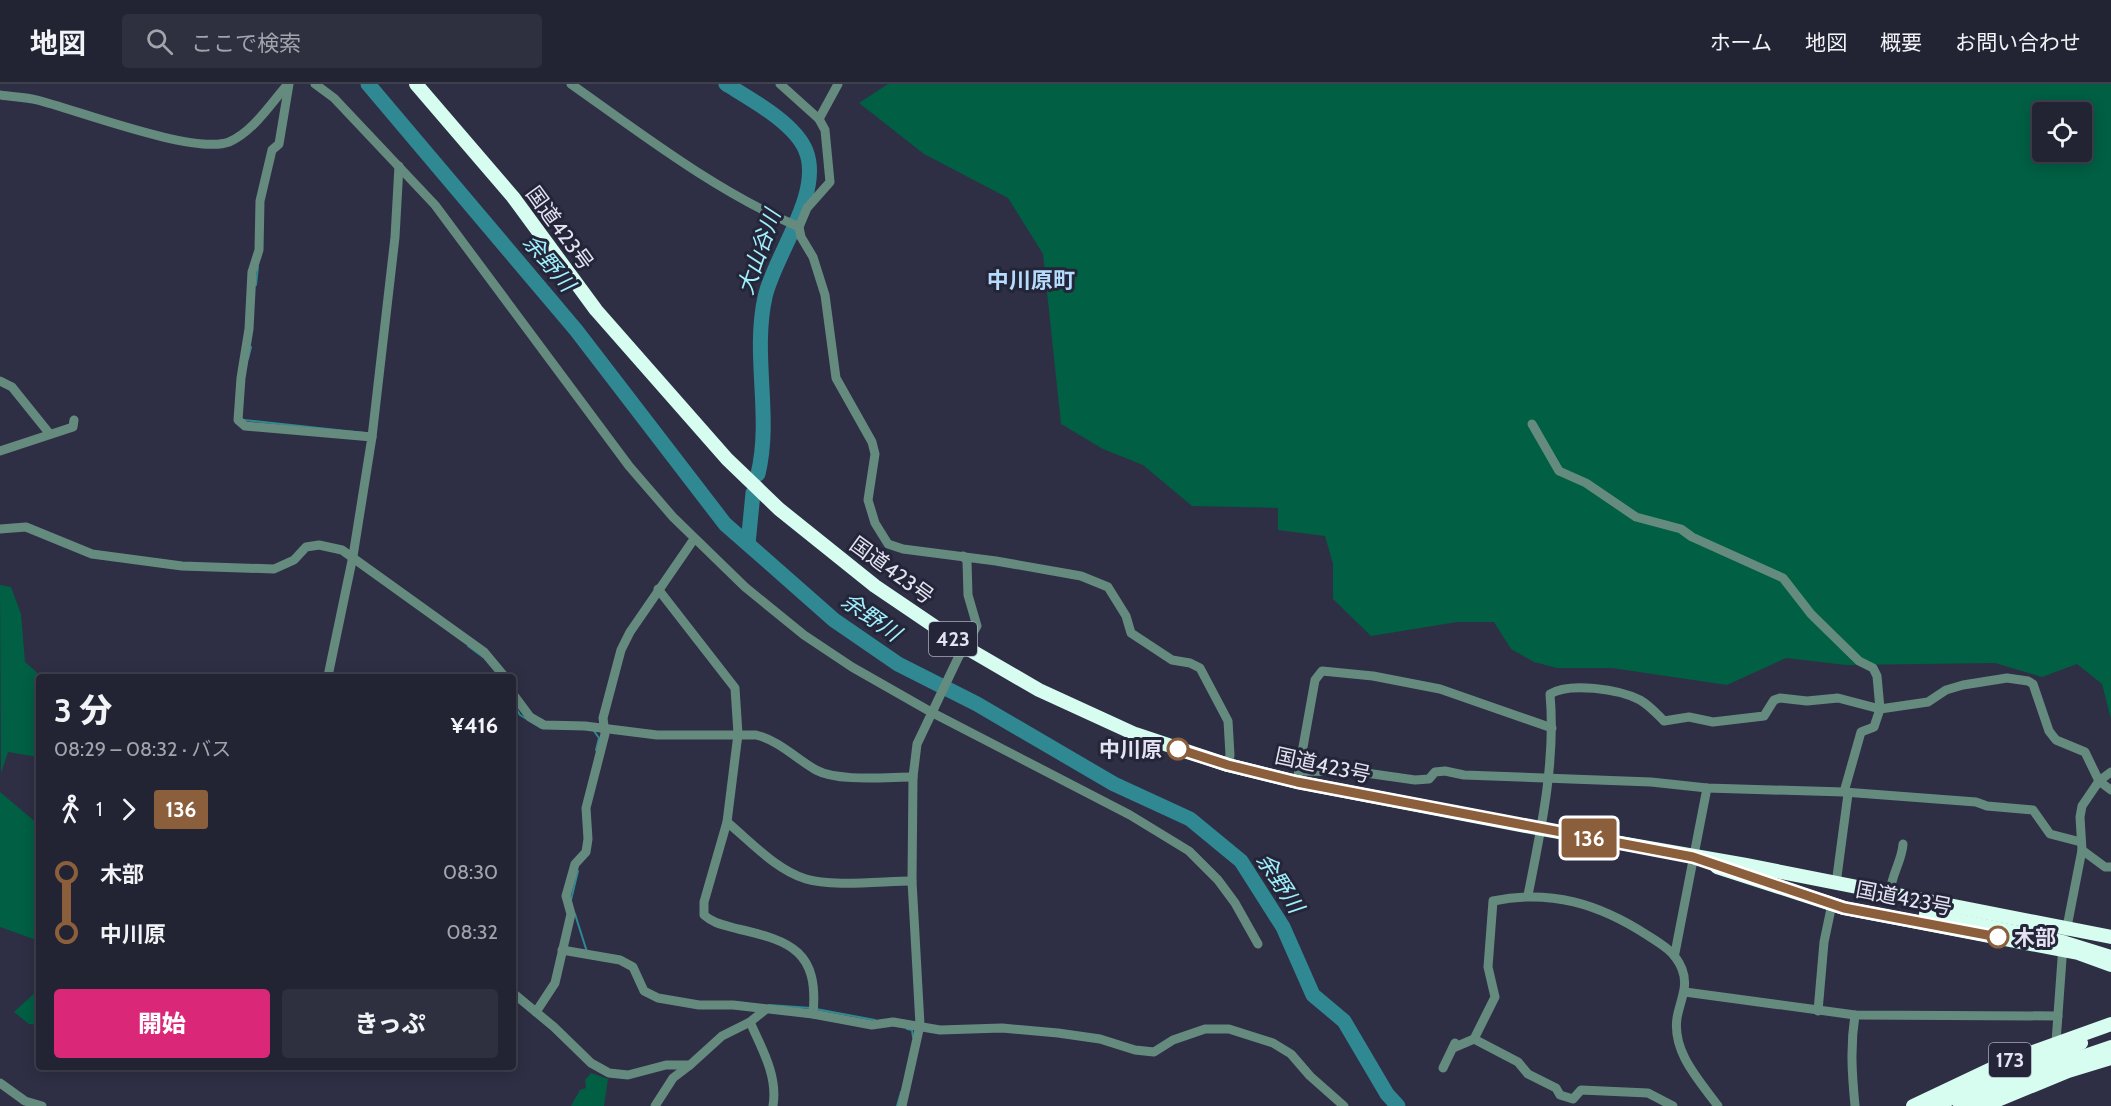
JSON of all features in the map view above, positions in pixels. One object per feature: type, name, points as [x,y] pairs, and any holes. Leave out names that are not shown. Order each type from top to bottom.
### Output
[{"type":"highway","name":"国道423号","points":[[416,84],[513,197],[596,310],[727,459],[779,509],[835,555],[962,652],[1092,716],[1228,765],[1298,777],[1541,829],[1746,865],[1836,884],[2067,926],[2111,937]]},
{"type":"highway","name":"国道423号","points":[[1693,857],[1832,904],[2062,950],[2110,963]]},
{"type":"highway","points":[[1746,865],[1808,884],[2061,933],[2111,948]]},
{"type":"highway","points":[[1770,884],[2059,940],[2110,963]]},
{"type":"highway","name":"173","points":[[1913,1106],[2008,1061],[2111,1024]]},
{"type":"highway","points":[[1970,1101],[2024,1065],[2111,1034]]},
{"type":"highway","points":[[1934,1106],[1970,1101],[2027,1076],[2111,1047]]},
{"type":"highway","name":"173","points":[[1970,1101],[2111,1058]]},
{"type":"street","points":[[0,95],[35,100],[138,130],[209,146],[229,141],[249,129],[288,84]]},
{"type":"street","points":[[288,84],[279,144],[272,150],[260,201],[258,250],[252,273],[249,329],[241,378],[238,420],[245,426],[372,437]]},
{"type":"street","points":[[315,84],[334,98],[435,205],[629,466],[694,538],[745,587],[804,635],[852,668],[1130,815],[1189,851],[1218,880],[1236,903],[1258,944]]},
{"type":"street","points":[[571,84],[675,157],[776,218],[799,227]]},
{"type":"street","points":[[585,94],[590,84]]},
{"type":"street","points":[[780,84],[819,119],[825,130],[830,182],[807,208],[799,227],[801,237],[813,257],[825,295],[837,378],[853,411],[863,423],[875,454],[868,500],[875,523],[888,544],[903,549],[963,556],[1081,576],[1108,587],[1126,616],[1131,633],[1173,660],[1190,663],[1200,668],[1228,720],[1228,765]]},
{"type":"street","points":[[819,119],[838,84]]},
{"type":"street","points":[[328,674],[353,556],[372,437],[395,237],[399,166]]},
{"type":"street","points":[[0,381],[12,387],[49,433]]},
{"type":"street","points":[[0,451],[29,444],[49,433],[73,427],[74,420]]},
{"type":"street","points":[[1532,424],[1560,471],[1586,483],[1636,517],[1681,529],[1692,537],[1783,578],[1811,614],[1859,661],[1873,668],[1877,676],[1880,709],[1874,728],[1861,732],[1857,742],[1846,793],[1836,884]]},
{"type":"street","points":[[0,529],[26,527],[92,555],[182,566],[274,569],[294,560],[306,547],[320,545],[342,550],[484,652],[502,674]]},
{"type":"street","points":[[536,1012],[555,982],[571,914],[566,896],[575,864],[586,852],[588,839],[586,808],[605,734],[603,718],[621,650],[658,589],[694,538]]},
{"type":"street","points":[[902,1106],[920,1025],[912,881],[913,777],[917,744],[977,626],[969,595],[967,561],[963,556]]},
{"type":"street","points":[[658,589],[735,688],[738,734],[727,822],[704,902],[704,915],[712,922],[772,937],[800,954],[811,968],[815,989],[813,1014]]},
{"type":"street","points":[[1552,728],[1440,689],[1373,676],[1322,671],[1315,680],[1298,777],[1359,772],[1415,780],[1429,779],[1435,772],[1445,771],[1464,774],[1651,782],[1707,789],[1846,793],[1977,802],[1987,806],[2033,810],[2050,834],[2082,846],[2104,867],[2111,867]]},
{"type":"street","points":[[1528,895],[1541,829],[1547,778],[1552,728],[1550,694],[1559,688],[1618,693],[1638,699],[1664,721],[1689,717],[1713,722],[1764,716],[1770,711],[1774,700],[1780,698],[1807,701],[1838,698],[1880,709],[1928,702],[1946,690],[1963,685],[2007,678],[2028,681],[2034,684],[2049,731],[2056,740],[2085,752],[2099,781],[2111,789]]},
{"type":"street","points":[[516,698],[530,717],[544,725],[604,728],[657,735],[738,734],[771,739],[817,771],[836,776],[913,777]]},
{"type":"street","points":[[2056,1042],[2062,950],[2082,846],[2080,817],[2082,806],[2099,781],[2111,772]]},
{"type":"street","points":[[1675,954],[1707,789]]},
{"type":"street","points":[[727,822],[782,867],[806,879],[826,882],[912,881]]},
{"type":"street","points":[[1890,893],[1891,879],[1903,854],[1903,844]]},
{"type":"street","points":[[1474,1039],[1495,997],[1488,967],[1493,901],[1528,895],[1594,906],[1619,917],[1675,954],[1683,972],[1685,992],[1677,1018],[1678,1040],[1686,1062],[1718,1106]]},
{"type":"street","points":[[1818,1011],[1824,942],[1832,904]]},
{"type":"street","points":[[562,950],[620,960],[633,967],[644,991],[658,999],[813,1014],[872,1025],[892,1022],[940,1030],[1002,1028],[1058,1033],[1100,1039],[1135,1050],[1154,1052],[1173,1040],[1204,1029],[1228,1029],[1273,1043],[1291,1054],[1310,1076],[1344,1106]]},
{"type":"street","points":[[1685,992],[1855,1015],[2058,1016]]},
{"type":"street","points":[[516,995],[591,1063],[609,1073],[628,1075],[666,1065],[690,1065]]},
{"type":"street","points":[[655,1106],[673,1078],[722,1036],[750,1022],[765,1010]]},
{"type":"street","points":[[1855,1015],[1850,1066],[1855,1106]]},
{"type":"street","points":[[750,1022],[773,1074],[775,1094],[773,1106]]},
{"type":"street","points":[[1443,1068],[1454,1044],[1474,1039],[1518,1062],[1528,1074],[1556,1088],[1560,1095],[1573,1099],[1581,1090],[1648,1093],[1673,1106]]},
{"type":"street","points":[[0,1083],[25,1101],[42,1106]]},
{"type":"green space","points":[[888,84],[2111,84],[2111,719],[2102,684],[2077,664],[2042,677],[1995,663],[1846,665],[1786,658],[1727,685],[1612,668],[1557,668],[1534,662],[1511,649],[1494,622],[1457,622],[1371,636],[1333,599],[1333,564],[1325,536],[1278,530],[1278,508],[1192,506],[1143,465],[1103,449],[1061,424],[1043,254],[1008,198],[924,154],[859,103]]},
{"type":"green space","points":[[0,585],[11,587],[21,614],[25,662],[39,674],[36,674],[36,757],[8,752],[1,773]]},
{"type":"green space","points":[[0,792],[36,822],[36,940],[0,927]]},
{"type":"green space","points":[[36,992],[36,1025],[29,1024],[14,1012]]},
{"type":"green space","points":[[591,1073],[608,1079],[604,1106],[571,1106],[580,1090],[586,1088],[585,1080]]},
{"type":"waterway","name":"余野川","points":[[368,84],[576,330],[725,524],[834,620],[898,664],[977,704],[1114,784],[1190,819],[1241,861],[1283,927],[1313,995],[1344,1021],[1387,1094],[1398,1106]]},
{"type":"waterway","name":"大山谷川","points":[[726,84],[759,104],[792,131],[806,151],[809,168],[808,186],[803,205],[765,297],[760,341],[763,430],[758,474]]},
{"type":"waterway","points":[[256,285],[258,267]]},
{"type":"waterway","points":[[248,359],[251,347]]},
{"type":"waterway","points":[[244,420],[365,433]]},
{"type":"waterway","name":"大山谷川","points":[[748,544],[753,493]]},
{"type":"waterway","points":[[468,646],[483,657]]},
{"type":"waterway","points":[[516,708],[520,715],[541,728]]},
{"type":"waterway","points":[[594,731],[599,738],[596,750]]},
{"type":"waterway","points":[[571,900],[578,871]]},
{"type":"waterway","points":[[575,914],[587,952]]},
{"type":"waterway","points":[[769,1005],[811,1008]]},
{"type":"waterway","points":[[816,1009],[875,1020]]},
{"type":"waterway","points":[[907,1029],[912,1030],[913,1037]]},
{"type":"waterway","points":[[897,1106],[901,1092]]},
{"type":"bus line","name":"136","points":[[1178,749],[1228,765],[1297,782],[1693,857],[1702,862],[1844,908],[1998,937]]},
{"type":"place","name":"中川原","points":[[1178,749]]},
{"type":"place","name":"木部","points":[[1998,937]]},
{"type":"district","name":"中川原町","points":[[1031,280]]}]
